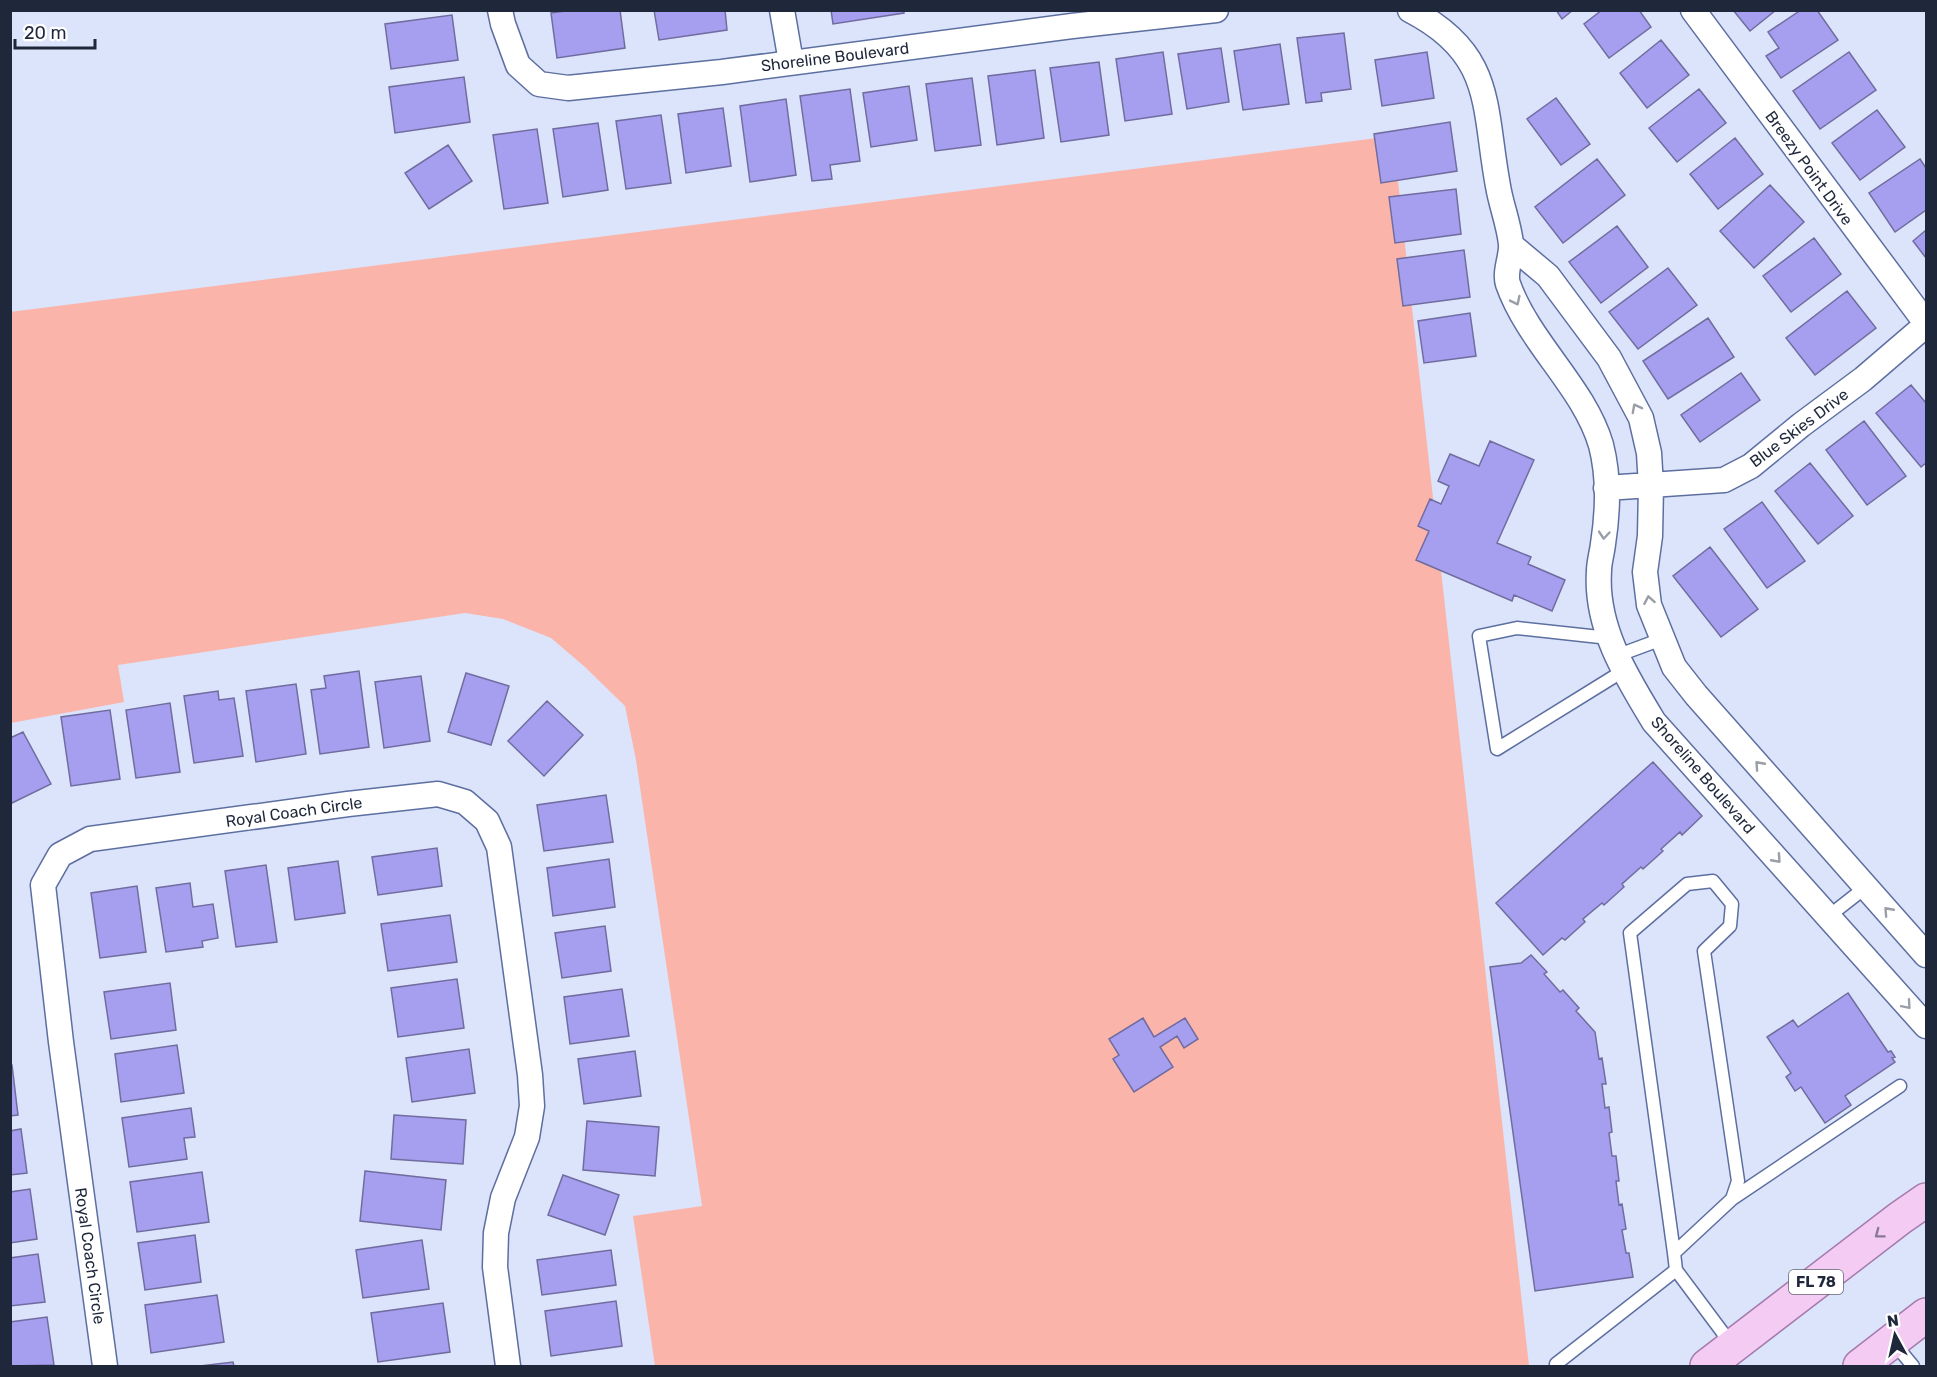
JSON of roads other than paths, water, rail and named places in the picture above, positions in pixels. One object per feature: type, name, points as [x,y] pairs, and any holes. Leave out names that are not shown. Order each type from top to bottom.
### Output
[{"type":"main road","name":"FL 78","points":[[1707,1366],[1926,1200]]},
{"type":"main road","points":[[1860,1366],[1926,1315]]},
{"type":"street","name":"Shoreline Boulevard","points":[[500,10],[518,65],[539,84],[568,88],[722,72],[1071,18],[1216,10]]},
{"type":"street","points":[[782,10],[791,62]]},
{"type":"street","name":"Shoreline Boulevard","points":[[1410,10],[1449,35],[1468,58],[1482,86],[1498,186],[1511,245],[1507,282],[1532,332],[1588,412],[1601,445],[1606,488],[1599,571],[1600,601],[1616,655],[1654,722],[1926,1026]]},
{"type":"street","name":"Breezy Point Drive","points":[[1694,10],[1926,324]]},
{"type":"street","points":[[1511,245],[1548,276],[1609,358],[1641,418],[1649,453],[1651,486],[1650,536],[1645,573],[1649,605],[1674,667],[1696,695],[1926,955]]},
{"type":"street","name":"Blue Skies Drive","points":[[1606,488],[1724,480],[1750,466],[1863,379],[1926,324]]},
{"type":"street","name":"Royal Coach Circle","points":[[105,1366],[61,1042],[43,885],[60,855],[90,839],[438,794],[465,802],[487,821],[499,847],[530,1075],[532,1106],[527,1137],[503,1198],[496,1233],[495,1267],[508,1366]]},
{"type":"lane","points":[[1616,655],[1517,628],[1479,636],[1497,749],[1616,655],[1662,639]]},
{"type":"lane","points":[[1732,1199],[1738,1181],[1704,951],[1730,926],[1732,904],[1713,881],[1687,884],[1630,933],[1676,1270],[1733,1346]]},
{"type":"lane","points":[[1829,916],[1866,887]]},
{"type":"lane","points":[[1674,1253],[1732,1199],[1900,1086]]},
{"type":"lane","points":[[1556,1364],[1676,1270]]},
{"type":"lane","points":[[1893,1341],[1913,1366]]}]
